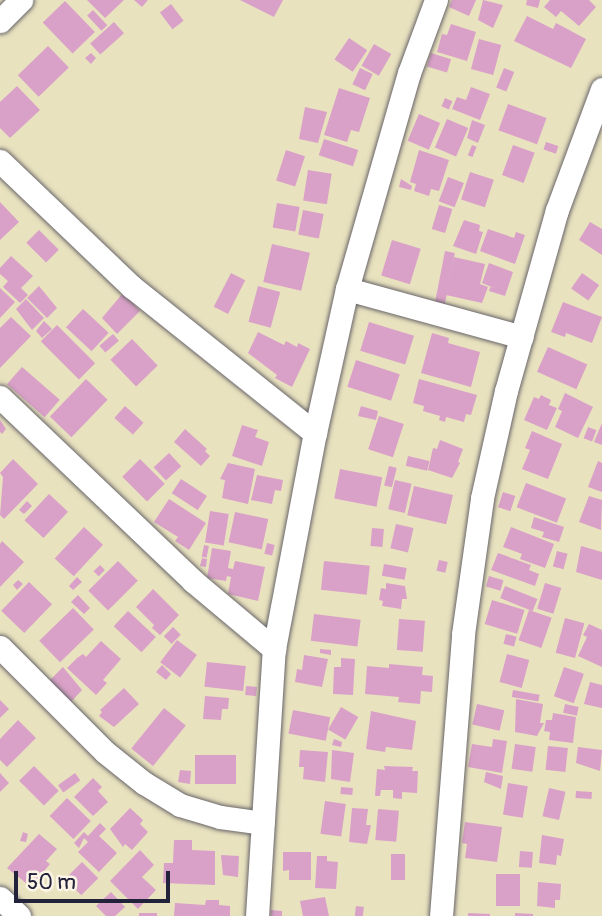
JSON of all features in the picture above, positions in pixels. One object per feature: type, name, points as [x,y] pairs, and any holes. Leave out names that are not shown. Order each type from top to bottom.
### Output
[{"type":"street","points":[[0,21],[21,0]]},
{"type":"street","points":[[257,916],[274,649],[315,433],[347,289],[409,73],[436,0]]},
{"type":"street","points":[[441,916],[463,634],[482,498],[506,391],[557,210],[602,89]]},
{"type":"street","points":[[0,161],[132,287],[315,433]]},
{"type":"street","points":[[347,289],[522,337]]},
{"type":"street","points":[[0,397],[192,581],[274,649]]},
{"type":"street","points":[[0,647],[105,752],[144,783],[180,805],[220,817],[262,822]]},
{"type":"street","points":[[0,898],[19,916]]},
{"type":"building","points":[[87,0],[124,0],[105,18]]},
{"type":"building","points":[[134,0],[148,0],[142,7]]},
{"type":"building","points":[[240,0],[283,0],[274,17]]},
{"type":"building","points":[[452,0],[476,0],[469,16],[449,7]]},
{"type":"building","points":[[483,0],[503,5],[493,28],[478,20]]},
{"type":"building","points":[[527,0],[540,0],[538,8],[526,5]]},
{"type":"building","points":[[550,0],[589,0],[596,7],[579,26],[561,11],[556,17],[544,7]]},
{"type":"building","points":[[65,1],[95,32],[73,53],[43,23]]},
{"type":"building","points":[[171,4],[184,21],[172,29],[160,12]]},
{"type":"building","points":[[93,10],[107,25],[101,31],[87,15]]},
{"type":"building","points":[[527,16],[553,29],[556,23],[586,39],[571,68],[514,41]]},
{"type":"building","points":[[114,22],[124,33],[100,55],[90,43]]},
{"type":"building","points":[[451,24],[476,32],[467,61],[437,52],[442,34],[447,35]]},
{"type":"building","points":[[349,38],[367,50],[353,72],[334,60]]},
{"type":"building","points":[[479,39],[501,45],[493,75],[471,69]]},
{"type":"building","points":[[374,44],[391,54],[379,76],[362,66]]},
{"type":"building","points":[[48,46],[69,68],[39,97],[18,75]]},
{"type":"building","points":[[91,53],[96,58],[91,64],[85,58]]},
{"type":"building","points":[[431,53],[451,59],[447,73],[427,66]]},
{"type":"building","points":[[360,68],[373,74],[365,90],[352,84]]},
{"type":"building","points":[[504,68],[514,72],[506,92],[496,87]]},
{"type":"building","points":[[17,86],[40,110],[10,138],[0,128],[0,102]]},
{"type":"building","points":[[471,87],[490,94],[480,120],[452,109],[457,97],[466,100]]},
{"type":"building","points":[[339,88],[370,98],[359,132],[351,130],[347,142],[324,135]]},
{"type":"building","points":[[445,98],[452,101],[449,109],[441,106]]},
{"type":"building","points":[[508,104],[547,118],[537,144],[498,130]]},
{"type":"building","points":[[305,107],[327,112],[318,143],[299,139]]},
{"type":"building","points":[[419,114],[440,123],[429,150],[408,141]]},
{"type":"building","points":[[447,119],[468,128],[456,157],[435,148]]},
{"type":"building","points":[[472,120],[485,125],[478,143],[467,138]]},
{"type":"building","points":[[324,139],[358,150],[353,166],[319,155]]},
{"type":"building","points":[[546,142],[558,146],[556,154],[544,150]]},
{"type":"building","points":[[472,145],[477,147],[473,157],[468,155]]},
{"type":"building","points":[[513,145],[535,153],[524,183],[502,175]]},
{"type":"building","points":[[286,150],[305,156],[295,187],[276,180]]},
{"type":"building","points":[[419,150],[449,160],[439,191],[431,189],[429,196],[414,191],[416,184],[410,182]]},
{"type":"building","points":[[308,170],[332,174],[327,204],[303,201]]},
{"type":"building","points":[[470,172],[494,180],[485,207],[461,200]]},
{"type":"building","points":[[448,177],[464,183],[455,207],[439,201]]},
{"type":"building","points":[[401,179],[412,186],[411,190],[399,187]]},
{"type":"building","points":[[0,202],[19,222],[0,240]]},
{"type":"building","points":[[277,203],[300,207],[295,232],[273,228]]},
{"type":"building","points":[[439,205],[452,209],[445,233],[432,229]]},
{"type":"building","points":[[303,210],[324,214],[319,239],[298,235]]},
{"type":"building","points":[[464,220],[480,225],[479,231],[483,232],[476,254],[453,246]]},
{"type":"building","points":[[590,222],[602,229],[602,255],[579,240]]},
{"type":"building","points":[[488,229],[514,238],[516,232],[525,235],[515,264],[480,251]]},
{"type":"building","points":[[39,230],[59,250],[46,263],[26,243]]},
{"type":"building","points":[[392,240],[421,249],[410,284],[381,275]]},
{"type":"building","points":[[272,244],[310,253],[301,291],[263,282]]},
{"type":"building","points":[[445,251],[455,253],[445,304],[435,302]]},
{"type":"building","points":[[11,256],[33,276],[21,288],[28,295],[20,303],[3,287],[8,281],[0,274],[0,268]]},
{"type":"building","points":[[454,257],[485,264],[480,284],[488,287],[482,303],[446,295]]},
{"type":"building","points":[[489,263],[513,272],[505,296],[489,291],[490,287],[494,288],[482,283]]},
{"type":"building","points":[[231,273],[245,280],[228,314],[214,307]]},
{"type":"building","points":[[582,273],[599,285],[588,301],[571,289]]},
{"type":"building","points":[[39,286],[57,308],[47,318],[27,298]]},
{"type":"building","points":[[258,286],[280,292],[271,328],[248,322]]},
{"type":"building","points":[[0,288],[15,302],[0,318]]},
{"type":"building","points":[[123,293],[140,311],[117,334],[102,318]]},
{"type":"building","points":[[26,299],[44,318],[32,330],[16,309]]},
{"type":"building","points":[[563,302],[602,317],[592,343],[566,333],[565,337],[551,332]]},
{"type":"building","points":[[83,309],[109,333],[92,351],[66,327]]},
{"type":"building","points":[[11,317],[31,336],[0,368],[0,328]]},
{"type":"building","points":[[44,321],[52,329],[42,338],[36,331]]},
{"type":"building","points":[[369,322],[414,336],[405,364],[360,351]]},
{"type":"building","points":[[57,325],[95,363],[79,379],[41,341]]},
{"type":"building","points":[[258,332],[284,345],[286,341],[297,347],[298,343],[310,349],[292,387],[275,378],[277,375],[248,353]]},
{"type":"building","points":[[432,333],[449,338],[448,343],[480,352],[471,387],[421,373]]},
{"type":"building","points":[[113,334],[119,341],[105,353],[99,346]]},
{"type":"building","points":[[132,339],[158,366],[136,386],[110,360]]},
{"type":"building","points":[[548,347],[587,364],[576,389],[537,372]]},
{"type":"building","points":[[356,360],[400,374],[391,401],[347,387]]},
{"type":"building","points":[[22,367],[60,400],[45,417],[7,384]]},
{"type":"building","points":[[86,379],[108,400],[71,437],[50,416]]},
{"type":"building","points":[[419,379],[477,395],[471,415],[466,414],[464,422],[446,417],[445,422],[439,420],[440,416],[423,411],[424,406],[413,403]]},
{"type":"building","points":[[565,393],[593,407],[578,438],[555,427],[562,411],[558,409]]},
{"type":"building","points":[[541,395],[551,400],[549,405],[557,408],[547,430],[524,420],[534,397],[539,399]]},
{"type":"building","points":[[125,406],[144,423],[133,435],[114,418]]},
{"type":"building","points":[[361,406],[378,411],[376,420],[358,416]]},
{"type":"building","points":[[379,416],[404,424],[393,457],[368,449]]},
{"type":"building","points":[[0,420],[6,429],[2,434],[0,432]]},
{"type":"building","points":[[602,423],[602,445],[594,442]]},
{"type":"building","points":[[242,425],[258,430],[255,437],[269,442],[262,466],[232,456]]},
{"type":"building","points":[[588,427],[596,430],[592,441],[584,438]]},
{"type":"building","points":[[185,429],[207,449],[205,451],[210,456],[201,466],[174,442]]},
{"type":"building","points":[[532,431],[562,444],[548,479],[522,469],[530,450],[525,448]]},
{"type":"building","points":[[440,440],[463,449],[458,462],[460,463],[452,478],[428,470],[433,448],[437,449]]},
{"type":"building","points":[[169,453],[181,466],[166,480],[154,467]]},
{"type":"building","points":[[408,456],[429,461],[427,471],[406,466]]},
{"type":"building","points":[[13,459],[38,484],[4,519],[0,515],[3,477],[0,473]]},
{"type":"building","points":[[140,459],[165,484],[147,501],[122,477]]},
{"type":"building","points":[[598,461],[602,463],[602,492],[588,487]]},
{"type":"building","points":[[228,463],[255,469],[248,504],[222,498],[225,480],[220,479]]},
{"type":"building","points":[[389,466],[397,468],[392,487],[384,485]]},
{"type":"building","points":[[340,469],[382,477],[376,507],[334,498]]},
{"type":"building","points":[[257,475],[283,480],[281,491],[275,490],[272,504],[251,500]]},
{"type":"building","points":[[181,479],[207,496],[198,510],[172,493]]},
{"type":"building","points":[[395,480],[412,484],[405,513],[388,509]]},
{"type":"building","points":[[526,483],[566,498],[557,523],[517,507]]},
{"type":"building","points":[[414,486],[453,495],[446,524],[407,515]]},
{"type":"building","points":[[503,492],[515,496],[510,511],[498,507]]},
{"type":"building","points":[[49,494],[68,512],[43,538],[24,520]]},
{"type":"building","points":[[589,496],[602,500],[601,530],[579,522]]},
{"type":"building","points":[[169,499],[206,523],[189,550],[175,541],[178,537],[154,522]]},
{"type":"building","points":[[27,501],[32,506],[24,514],[19,510]]},
{"type":"building","points":[[210,511],[229,514],[224,546],[205,543]]},
{"type":"building","points":[[235,512],[268,519],[262,549],[229,542]]},
{"type":"building","points":[[534,517],[564,527],[559,542],[542,537],[544,532],[531,528]]},
{"type":"building","points":[[396,524],[414,528],[408,552],[390,548]]},
{"type":"building","points":[[84,527],[103,545],[74,576],[55,558]]},
{"type":"building","points":[[511,527],[554,544],[545,568],[520,559],[522,554],[503,547]]},
{"type":"building","points":[[372,528],[384,529],[382,547],[370,546]]},
{"type":"building","points":[[2,541],[24,562],[0,587],[0,544]]},
{"type":"building","points":[[267,543],[275,545],[272,556],[264,554]]},
{"type":"building","points":[[204,545],[209,546],[207,558],[202,557]]},
{"type":"building","points":[[581,546],[602,552],[602,580],[576,572]]},
{"type":"building","points":[[212,548],[231,551],[228,568],[233,569],[235,561],[265,567],[258,601],[228,594],[231,577],[227,576],[226,581],[207,578]]},
{"type":"building","points":[[557,551],[568,554],[563,569],[553,566]]},
{"type":"building","points":[[498,553],[531,565],[529,570],[539,574],[535,586],[491,570]]},
{"type":"building","points":[[202,558],[207,559],[206,567],[200,566]]},
{"type":"building","points":[[439,560],[448,562],[445,573],[437,571]]},
{"type":"building","points":[[118,561],[138,581],[108,610],[88,591]]},
{"type":"building","points":[[324,561],[370,566],[367,595],[321,590]]},
{"type":"building","points":[[384,564],[407,568],[405,580],[382,576]]},
{"type":"building","points":[[100,565],[105,570],[99,576],[94,571]]},
{"type":"building","points":[[489,576],[503,580],[500,591],[486,587]]},
{"type":"building","points":[[77,577],[82,582],[73,590],[69,586]]},
{"type":"building","points":[[18,580],[23,584],[17,590],[13,585]]},
{"type":"building","points":[[29,582],[52,604],[24,633],[1,611]]},
{"type":"building","points":[[386,583],[405,586],[407,599],[402,599],[401,609],[382,606],[383,601],[379,600],[381,588],[386,589]]},
{"type":"building","points":[[545,583],[561,588],[553,614],[537,609]]},
{"type":"building","points":[[505,586],[537,599],[533,611],[500,598]]},
{"type":"building","points":[[153,589],[179,615],[160,635],[136,607]]},
{"type":"building","points":[[78,595],[90,608],[84,614],[71,602]]},
{"type":"building","points":[[492,600],[525,610],[517,634],[485,624]]},
{"type":"building","points":[[73,608],[94,630],[60,662],[39,641]]},
{"type":"building","points":[[529,610],[552,618],[541,648],[519,640]]},
{"type":"building","points":[[128,611],[156,637],[141,652],[114,626]]},
{"type":"building","points":[[314,614],[361,620],[357,647],[311,641]]},
{"type":"building","points":[[565,618],[584,623],[575,658],[556,653]]},
{"type":"building","points":[[399,619],[425,621],[423,652],[397,650]]},
{"type":"building","points":[[589,624],[602,630],[602,667],[578,656],[587,637],[583,635]]},
{"type":"building","points":[[173,627],[181,635],[172,644],[164,636]]},
{"type":"building","points":[[506,634],[517,637],[514,647],[503,644]]},
{"type":"building","points":[[177,640],[197,655],[180,677],[160,662]]},
{"type":"building","points":[[101,641],[121,659],[103,680],[107,683],[96,695],[67,668],[83,654],[86,657]]},
{"type":"building","points":[[320,649],[331,650],[331,655],[320,653]]},
{"type":"building","points":[[507,654],[529,660],[522,688],[499,682]]},
{"type":"building","points":[[304,655],[328,659],[322,687],[295,682],[297,669],[302,670]]},
{"type":"building","points":[[341,658],[355,659],[353,695],[333,694],[334,667],[341,667]]},
{"type":"building","points":[[207,662],[246,666],[243,691],[204,687]]},
{"type":"building","points":[[389,664],[423,667],[422,675],[433,676],[432,692],[421,691],[420,704],[398,702],[399,697],[365,694],[367,666],[389,668]]},
{"type":"building","points":[[162,665],[171,674],[166,680],[156,672]]},
{"type":"building","points":[[63,667],[82,690],[70,703],[48,682]]},
{"type":"building","points":[[564,667],[584,674],[574,703],[554,696]]},
{"type":"building","points":[[590,682],[602,685],[602,708],[584,704]]},
{"type":"building","points":[[246,686],[257,687],[256,696],[245,695]]},
{"type":"building","points":[[124,688],[139,704],[114,727],[99,716],[102,712],[100,710]]},
{"type":"building","points":[[513,690],[540,695],[538,702],[512,697]]},
{"type":"building","points":[[205,696],[229,698],[228,709],[222,709],[221,720],[203,719]]},
{"type":"building","points":[[516,699],[543,704],[540,723],[544,723],[537,736],[515,732]]},
{"type":"building","points":[[0,700],[9,709],[0,718]]},
{"type":"building","points":[[477,704],[504,710],[500,731],[472,724]]},
{"type":"building","points":[[565,704],[579,707],[577,716],[563,713]]},
{"type":"building","points":[[341,707],[358,717],[345,740],[328,730]]},
{"type":"building","points":[[164,708],[186,726],[153,766],[131,748]]},
{"type":"building","points":[[293,710],[330,717],[326,741],[288,734]]},
{"type":"building","points":[[371,711],[416,721],[412,750],[386,747],[385,752],[366,749]]},
{"type":"building","points":[[553,713],[576,717],[573,743],[549,740],[550,732],[544,731],[546,720],[552,720]]},
{"type":"building","points":[[18,720],[36,738],[7,767],[0,760],[0,739]]},
{"type":"building","points":[[334,739],[342,742],[341,747],[332,745]]},
{"type":"building","points":[[493,739],[507,741],[502,773],[468,767],[472,744],[492,747]]},
{"type":"building","points":[[515,744],[536,747],[532,772],[512,769]]},
{"type":"building","points":[[548,746],[568,748],[565,772],[545,770]]},
{"type":"building","points":[[578,747],[602,750],[600,771],[576,763]]},
{"type":"building","points":[[300,750],[328,752],[325,782],[303,779],[304,767],[299,767]]},
{"type":"building","points":[[332,750],[354,753],[350,782],[331,779]]},
{"type":"building","points":[[195,755],[236,755],[236,784],[195,784]]},
{"type":"building","points":[[34,766],[59,791],[44,806],[19,781]]},
{"type":"building","points":[[384,766],[413,767],[412,771],[418,771],[417,793],[402,792],[402,799],[393,798],[393,790],[381,790],[380,796],[375,796],[377,769],[385,770]]},
{"type":"building","points":[[180,770],[191,771],[190,784],[178,782]]},
{"type":"building","points":[[486,772],[503,776],[501,789],[484,782]]},
{"type":"building","points":[[0,773],[9,783],[0,792]]},
{"type":"building","points":[[75,773],[80,780],[63,793],[58,785]]},
{"type":"building","points":[[93,778],[102,787],[98,791],[108,802],[93,816],[74,797]]},
{"type":"building","points":[[508,783],[528,786],[523,818],[503,815]]},
{"type":"building","points":[[341,787],[353,788],[352,795],[340,794]]},
{"type":"building","points":[[549,788],[566,792],[559,820],[542,816]]},
{"type":"building","points":[[576,791],[592,792],[591,799],[576,798]]},
{"type":"building","points":[[67,798],[91,821],[73,839],[50,816]]},
{"type":"building","points":[[325,801],[346,804],[341,837],[320,834]]},
{"type":"building","points":[[130,808],[143,820],[140,824],[148,832],[132,850],[125,844],[123,847],[110,829]]},
{"type":"building","points":[[352,808],[368,809],[366,825],[371,825],[367,844],[349,842]]},
{"type":"building","points":[[378,809],[399,811],[396,842],[375,840]]},
{"type":"building","points":[[465,822],[502,827],[497,862],[465,858],[467,844],[462,843]]},
{"type":"building","points":[[100,823],[106,829],[99,836],[117,853],[99,872],[78,852],[88,842],[84,838],[79,848],[74,843],[84,832],[88,836]]},
{"type":"building","points":[[23,832],[28,834],[26,842],[20,841]]},
{"type":"building","points":[[39,834],[57,849],[46,861],[50,864],[31,887],[7,868]]},
{"type":"building","points":[[542,835],[564,839],[561,856],[557,855],[556,865],[539,863]]},
{"type":"building","points":[[174,840],[192,840],[192,850],[215,851],[215,885],[163,883],[164,863],[173,863]]},
{"type":"building","points":[[140,850],[154,865],[142,877],[156,890],[138,909],[110,881]]},
{"type":"building","points":[[520,851],[533,852],[532,868],[519,867]]},
{"type":"building","points":[[283,852],[311,852],[311,880],[289,880],[289,870],[283,871]]},
{"type":"building","points":[[391,854],[405,854],[405,880],[391,880]]},
{"type":"building","points":[[221,855],[239,856],[238,877],[223,875]]},
{"type":"building","points":[[317,856],[327,856],[327,861],[338,862],[336,889],[315,888]]},
{"type":"building","points":[[82,862],[98,878],[81,895],[65,879]]},
{"type":"building","points":[[496,874],[520,874],[520,906],[496,906]]},
{"type":"building","points":[[538,882],[561,884],[560,900],[555,900],[555,908],[537,906]]},
{"type":"building","points":[[111,892],[125,907],[115,916],[106,916],[96,906]]},
{"type":"building","points":[[325,897],[329,916],[303,916],[300,901]]},
{"type":"building","points":[[206,900],[219,900],[219,905],[230,906],[230,916],[174,916],[175,903],[205,905]]},
{"type":"building","points":[[356,906],[364,907],[363,916],[355,916]]},
{"type":"building","points":[[271,910],[282,911],[282,916],[271,916]]},
{"type":"building","points":[[139,913],[157,913],[157,916],[139,916]]},
{"type":"building","points":[[468,913],[490,914],[490,916],[468,916]]},
{"type":"building","points":[[515,913],[533,914],[533,916],[515,916]]}]
